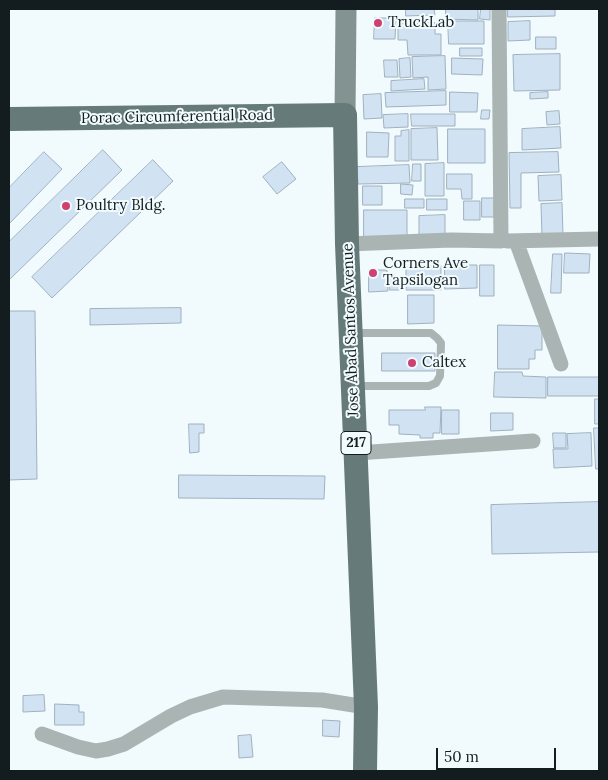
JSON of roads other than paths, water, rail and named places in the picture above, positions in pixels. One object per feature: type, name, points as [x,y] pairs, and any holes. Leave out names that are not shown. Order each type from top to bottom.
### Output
[{"type":"main road","name":"Jose Abad Santos Avenue","points":[[346,9],[347,244],[366,707],[365,771]]},
{"type":"main road","name":"Porac Circumferential Road","points":[[9,119],[345,115]]},
{"type":"street","points":[[498,9],[508,241],[561,364]]},
{"type":"street","points":[[347,244],[451,240],[599,239]]},
{"type":"street","points":[[357,453],[533,441]]},
{"type":"street","points":[[42,734],[78,747],[96,750],[108,749],[124,744],[190,707],[224,697],[322,700],[366,707]]},
{"type":"lane","points":[[351,333],[431,333],[441,343],[440,376],[436,383],[430,386],[353,386]]},
{"type":"place","name":"TruckLab","points":[[378,23]]},
{"type":"place","name":"Poultry Bldg.","points":[[66,206]]},
{"type":"place","name":"Corners Ave Tapsilogan","points":[[373,273]]},
{"type":"place","name":"Caltex","points":[[412,363]]}]
